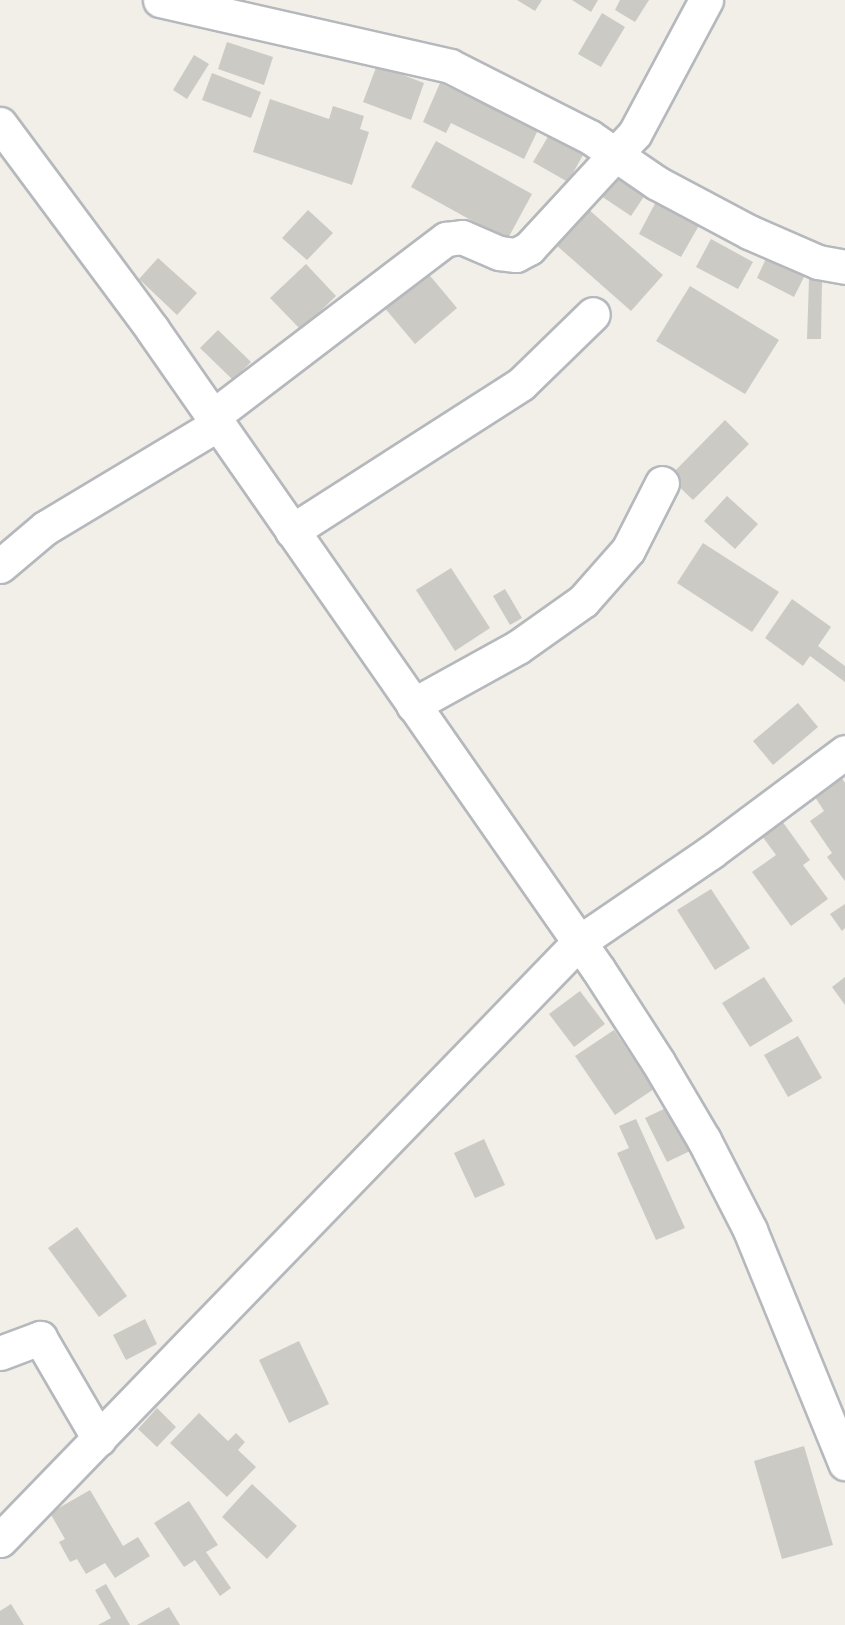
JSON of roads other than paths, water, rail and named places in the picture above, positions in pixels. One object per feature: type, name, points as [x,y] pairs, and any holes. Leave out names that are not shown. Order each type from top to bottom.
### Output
[{"type":"street","points":[[160,0],[450,66],[590,137],[657,183],[749,231],[818,262],[845,267]]},
{"type":"street","points":[[0,566],[45,528],[215,421],[446,239],[462,237],[499,253],[516,255],[529,248],[635,133],[706,0]]},
{"type":"street","points":[[0,124],[152,329],[579,942],[658,1062],[704,1140],[750,1230],[842,1448]]},
{"type":"street","points":[[292,531],[521,384],[593,314]]},
{"type":"street","points":[[413,705],[518,646],[582,601],[628,550],[662,483]]},
{"type":"street","points":[[0,1540],[495,1026],[579,942],[711,852],[845,752]]},
{"type":"street","points":[[0,1353],[40,1338],[99,1439]]}]
